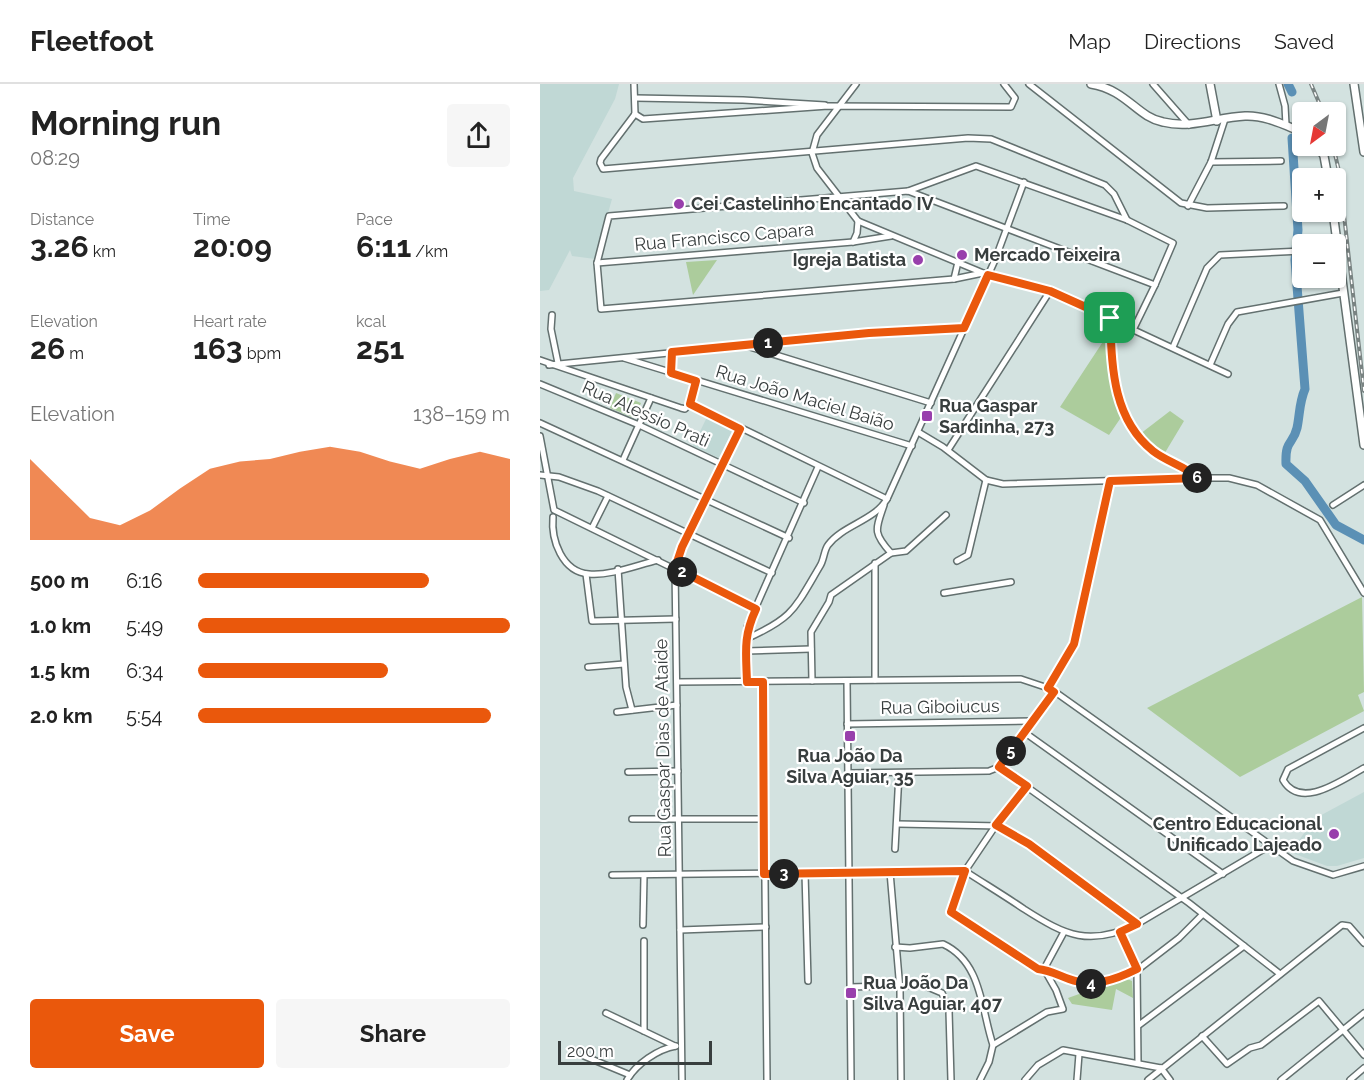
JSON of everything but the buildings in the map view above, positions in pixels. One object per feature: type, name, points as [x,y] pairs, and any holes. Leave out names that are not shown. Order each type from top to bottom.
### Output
[{"type":"main road","points":[[1091,84],[1119,92],[1155,119],[1189,125],[1251,116],[1292,128]]},
{"type":"main road","points":[[1354,84],[1361,111],[1364,152]]},
{"type":"main road","points":[[1212,85],[1217,120]]},
{"type":"main road","points":[[1342,288],[1364,445]]},
{"type":"street","points":[[634,84],[635,114],[601,159],[603,169],[968,138],[991,139],[1106,184],[1114,194],[1127,220]]},
{"type":"street","points":[[856,84],[817,135],[812,153],[817,168],[858,221],[986,274],[1050,291],[1134,328],[1228,375]]},
{"type":"street","points":[[635,98],[735,99],[828,105],[1011,107],[1015,98],[1004,84]]},
{"type":"street","points":[[1029,84],[1173,198],[1188,206],[1206,208],[1284,206]]},
{"type":"street","points":[[1154,84],[1189,125]]},
{"type":"street","points":[[1279,84],[1285,106],[1286,125]]},
{"type":"street","points":[[635,114],[643,119],[815,109],[828,105]]},
{"type":"street","points":[[1188,206],[1211,162],[1226,119]]},
{"type":"street","points":[[1211,162],[1281,161]]},
{"type":"street","points":[[986,274],[954,279],[601,309],[597,263],[609,216],[909,191],[976,166],[1127,220],[1173,243],[1134,328]]},
{"type":"street","points":[[891,553],[877,534],[876,522],[964,328],[1024,182]]},
{"type":"street","points":[[909,191],[1155,285]]},
{"type":"street","points":[[853,242],[857,233],[858,221]]},
{"type":"street","name":"Rua Francisco Capara","points":[[597,263],[853,242],[892,235]]},
{"type":"street","points":[[1173,347],[1207,268],[1220,255],[1292,251]]},
{"type":"street","points":[[954,279],[958,262]]},
{"type":"street","points":[[948,450],[1050,291]]},
{"type":"street","points":[[1210,365],[1234,315],[1243,310],[1343,293]]},
{"type":"street","points":[[552,315],[551,329],[556,343],[558,363]]},
{"type":"street","points":[[1110,318],[1112,375],[1128,418],[1139,437],[1152,450],[1198,478]]},
{"type":"street","points":[[549,365],[745,345],[964,328]]},
{"type":"street","points":[[745,345],[931,403]]},
{"type":"street","points":[[671,373],[672,352]]},
{"type":"street","name":"Rua João Maciel Baião","points":[[621,357],[912,446]]},
{"type":"street","points":[[540,360],[549,365],[683,409],[690,404],[696,381]]},
{"type":"street","name":"Rua Alessio Prati","points":[[540,384],[639,425],[804,503]]},
{"type":"street","points":[[623,460],[651,398]]},
{"type":"street","points":[[690,404],[885,502]]},
{"type":"street","points":[[540,423],[789,538]]},
{"type":"street","name":"Rua Gaspar Dias de Ataíde","points":[[682,1080],[678,1046],[680,875],[675,568],[689,533],[740,429]]},
{"type":"street","points":[[918,432],[948,450],[986,480],[1020,485],[1229,478],[1257,485],[1320,520],[1364,593]]},
{"type":"street","points":[[540,436],[554,510],[756,609]]},
{"type":"street","points":[[747,682],[747,627],[819,467]]},
{"type":"street","points":[[540,475],[547,478],[559,477],[608,496],[772,573]]},
{"type":"street","points":[[957,561],[968,555],[986,480]]},
{"type":"street","points":[[848,773],[989,771],[999,767],[1033,721],[1074,644],[1110,481]]},
{"type":"street","points":[[1333,505],[1364,485]]},
{"type":"street","points":[[592,528],[608,496]]},
{"type":"street","points":[[746,639],[785,619],[797,605],[822,563],[828,544],[885,502]]},
{"type":"street","points":[[812,681],[812,629],[832,593],[891,553],[906,551],[946,515]]},
{"type":"street","points":[[553,517],[554,536],[560,554],[568,564],[586,574],[658,560]]},
{"type":"street","points":[[875,563],[875,680]]},
{"type":"street","points":[[618,569],[624,664],[632,710]]},
{"type":"street","points":[[586,574],[590,619],[594,622],[676,619]]},
{"type":"street","points":[[944,593],[1011,582]]},
{"type":"street","points":[[746,651],[811,649]]},
{"type":"street","points":[[588,667],[624,664]]},
{"type":"street","points":[[677,682],[1011,678],[1051,690],[1269,846],[1301,865],[1329,874],[1344,874],[1364,866]]},
{"type":"street","points":[[847,681],[851,1080]]},
{"type":"street","points":[[763,682],[766,1080]]},
{"type":"street","points":[[617,712],[678,705]]},
{"type":"street","name":"Rua Giboiucus","points":[[848,724],[1033,721]]},
{"type":"street","points":[[1364,728],[1288,769],[1283,777],[1284,782],[1293,789],[1309,794],[1321,791],[1364,768]]},
{"type":"street","points":[[1024,732],[1223,874]]},
{"type":"street","points":[[999,767],[1182,898],[1280,974]]},
{"type":"street","points":[[628,772],[678,771]]},
{"type":"street","points":[[896,849],[899,773]]},
{"type":"street","points":[[1027,786],[996,825],[965,871],[951,912],[1038,969],[1091,984],[1137,969],[1179,938],[1203,914]]},
{"type":"street","points":[[632,819],[765,819]]},
{"type":"street","points":[[898,824],[996,825],[1029,844],[1137,924]]},
{"type":"street","points":[[612,875],[965,871],[1064,932],[1096,937],[1120,932],[1137,924],[1269,846]]},
{"type":"street","points":[[890,872],[899,986],[901,1080]]},
{"type":"street","points":[[805,873],[808,981]]},
{"type":"street","points":[[643,925],[644,876]]},
{"type":"street","points":[[1148,1080],[1344,925],[1349,926],[1364,943]]},
{"type":"street","points":[[680,930],[766,927]]},
{"type":"street","points":[[1044,969],[1064,932]]},
{"type":"street","points":[[1120,932],[1137,969],[1138,1063]]},
{"type":"street","points":[[644,941],[644,1031]]},
{"type":"street","points":[[895,947],[910,948],[943,944],[957,954],[970,969],[981,994],[993,1045],[989,1062],[980,1080]]},
{"type":"street","points":[[1139,1025],[1244,946]]},
{"type":"street","points":[[993,1045],[1047,1012],[1063,1009],[1056,990],[1044,969]]},
{"type":"street","points":[[850,987],[929,986],[942,993],[949,1011],[951,1080]]},
{"type":"street","points":[[1202,1036],[1227,1064],[1252,1047],[1261,1045],[1319,1001],[1364,1055]]},
{"type":"street","points":[[606,1013],[678,1046]]},
{"type":"street","points":[[1281,1080],[1364,1013]]},
{"type":"street","points":[[584,1056],[628,1077],[647,1060],[678,1046]]},
{"type":"street","points":[[1025,1080],[1038,1065],[1057,1052],[1066,1050],[1161,1068],[1170,1080]]},
{"type":"street","points":[[1077,1080],[1079,1054]]},
{"type":"street","points":[[1350,1080],[1364,1068]]},
{"type":"shaded area","points":[[540,84],[619,84],[615,99],[573,178],[574,191],[612,199],[595,259],[572,256],[570,250],[549,290],[540,291]]},
{"type":"shaded area","points":[[707,417],[733,429],[719,458],[693,446]]},
{"type":"shaded area","name":"Centro Educacional Unificado Lajeado","points":[[1364,792],[1364,858],[1337,866],[1327,866],[1295,854],[1293,849],[1314,819]]},
{"type":"green space","points":[[717,260],[693,295],[686,262]]},
{"type":"green space","points":[[1108,334],[1111,382],[1122,416],[1109,435],[1060,407]]},
{"type":"green space","points":[[616,393],[641,403],[634,418],[610,408]]},
{"type":"green space","points":[[1170,411],[1184,421],[1163,456],[1140,434]]},
{"type":"green space","points":[[1362,597],[1364,692],[1358,695],[1364,711],[1240,777],[1147,708]]},
{"type":"green space","points":[[1127,979],[1132,981],[1133,998],[1116,989],[1112,1010],[1072,1004],[1068,998],[1082,993]]},
{"type":"waterway","points":[[1288,84],[1292,92]]},
{"type":"waterway","points":[[1293,156],[1298,230],[1295,260],[1305,389],[1297,428],[1288,446],[1286,464],[1305,481],[1336,525],[1364,540]]},
{"type":"railway","points":[[1311,84],[1319,102]]},
{"type":"railway","points":[[1335,156],[1364,391]]},
{"type":"place","name":"Cei Castelinho Encantado IV","points":[[679,204]]},
{"type":"place","name":"Mercado Teixeira","points":[[962,255]]},
{"type":"place","name":"Igreja Batista","points":[[918,260]]},
{"type":"place","name":"Rua Gaspar Sardinha, 273","points":[[927,416]]},
{"type":"place","name":"Rua João Da Silva Aguiar, 35","points":[[850,736]]},
{"type":"place","name":"Centro Educacional Unificado Lajeado","points":[[1334,834]]},
{"type":"place","name":"Rua João Da Silva Aguiar, 407","points":[[851,993]]},
{"type":"route","points":[[988,275],[1050,291],[1110,318],[1112,375],[1119,400],[1128,418],[1139,437],[1152,450],[1198,478],[1110,481],[1074,644],[1063,667],[1048,688],[1054,692],[999,767],[1027,786],[996,825],[1029,844],[1137,924],[1120,932],[1137,969],[1091,984],[1038,969],[951,912],[965,871],[764,874],[763,682],[747,682],[746,651],[747,627],[756,609],[675,568],[682,547],[740,429],[692,406],[690,404],[696,381],[671,373],[671,363],[672,352],[869,333],[964,328],[988,275]]}]
